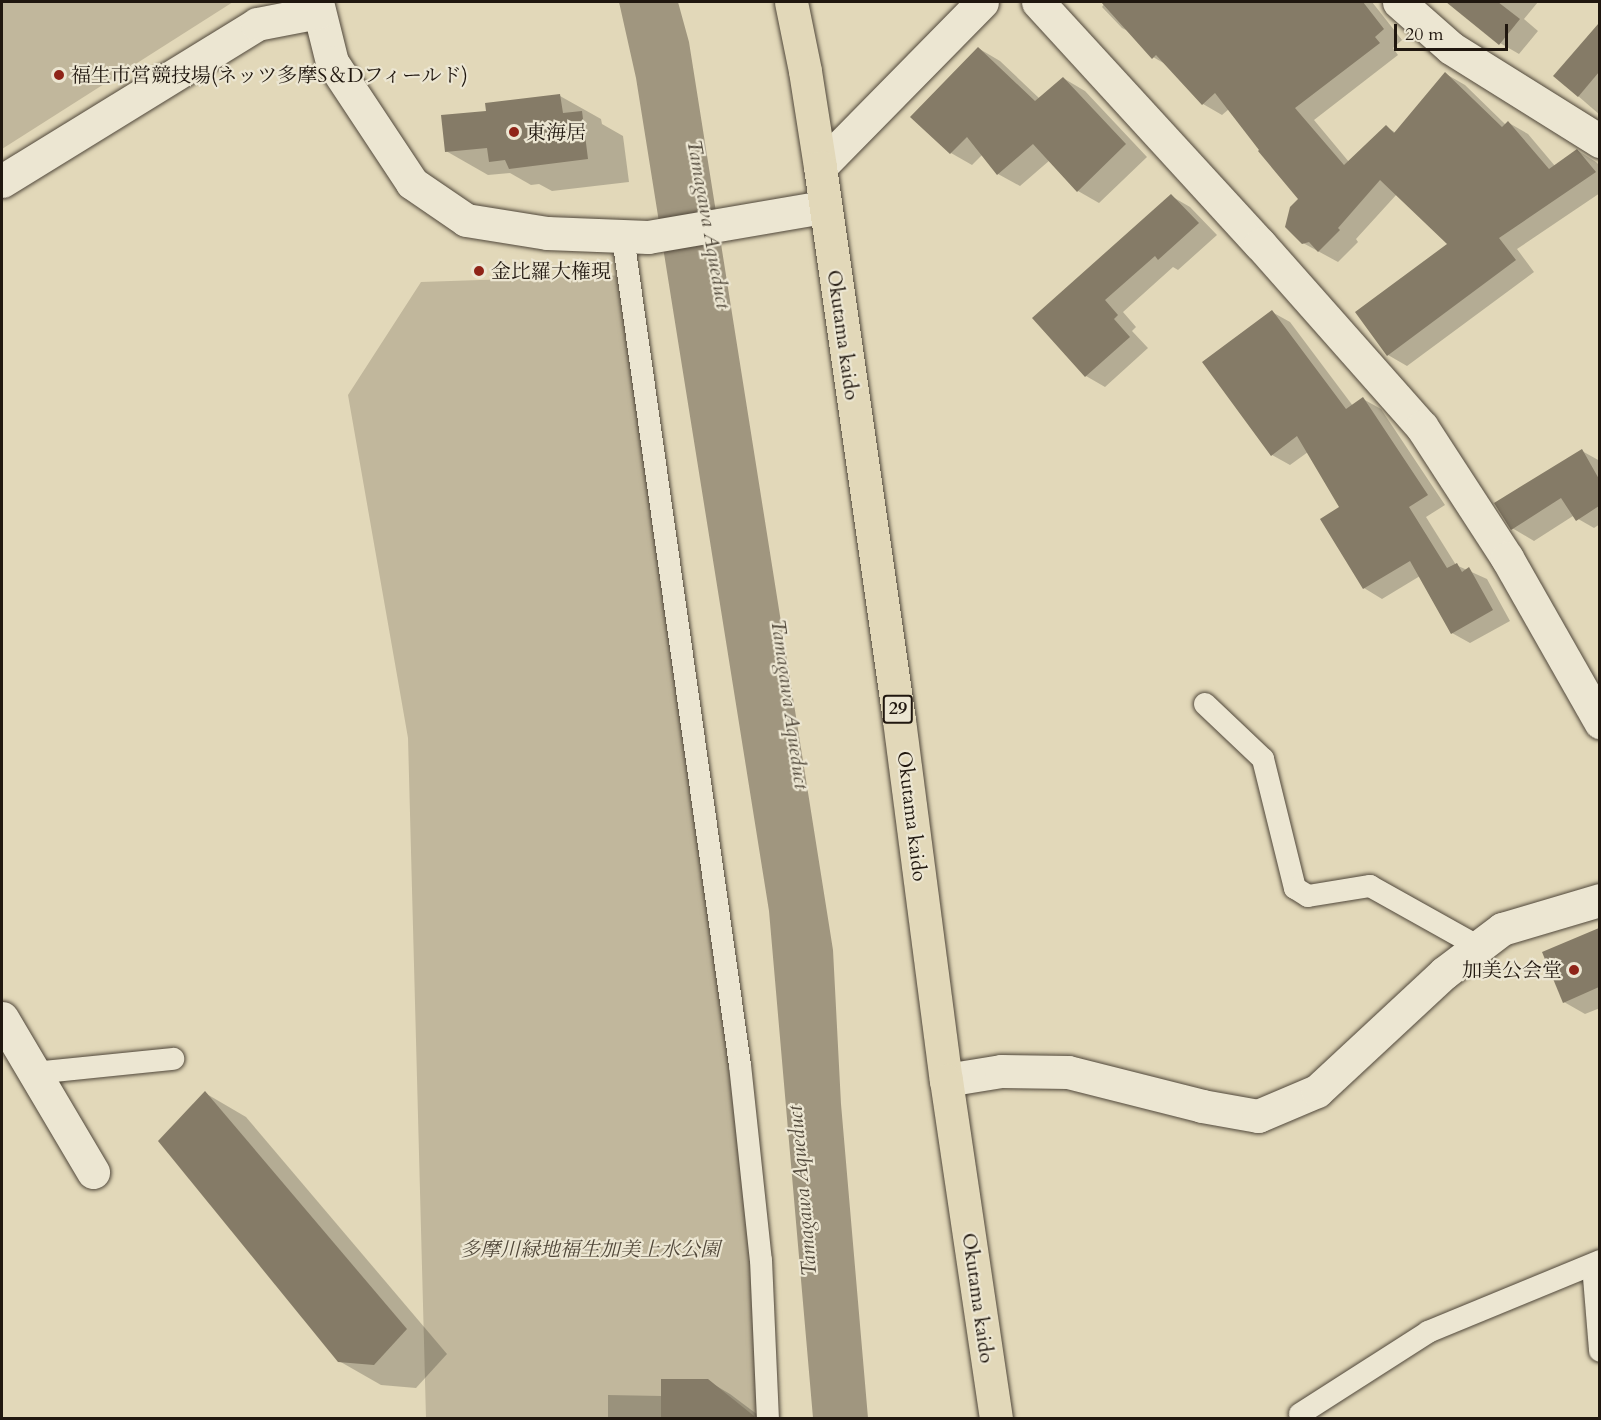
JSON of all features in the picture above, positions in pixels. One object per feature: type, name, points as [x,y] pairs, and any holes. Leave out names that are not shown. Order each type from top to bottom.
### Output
[{"type":"main road","name":"Okutama kaido","points":[[791,2],[805,71],[820,167],[809,210],[900,720],[946,1080],[996,1419]]},
{"type":"street","points":[[820,167],[982,2]]},
{"type":"street","points":[[1038,2],[1252,235],[1422,427],[1507,558],[1599,722]]},
{"type":"street","points":[[2,181],[257,24],[318,7],[332,62],[412,183],[466,220],[547,233],[635,237],[809,210]]},
{"type":"street","points":[[1416,8],[1451,48],[1599,141]]},
{"type":"street","points":[[946,1080],[1001,1071],[1068,1072],[1202,1106],[1258,1116],[1317,1091],[1444,973],[1502,929],[1599,900]]},
{"type":"street","points":[[2,1018],[93,1172]]},
{"type":"lane","points":[[635,237],[740,1065],[761,1260],[768,1419]]},
{"type":"lane","points":[[1205,704],[1263,759],[1295,888],[1308,896],[1370,886],[1479,947]]},
{"type":"lane","points":[[34,1073],[173,1059]]},
{"type":"lane","points":[[1300,1414],[1428,1332],[1596,1263],[1599,1351]]},
{"type":"green space","name":"福生市営競技場(ネッツ多摩S＆Dフィールド)","points":[[2,2],[233,2],[2,149]]},
{"type":"green space","name":"多摩川緑地福生加美上水公園","points":[[630,275],[707,821],[768,1418],[426,1418],[408,738],[348,395],[421,282]]},
{"type":"water","name":"Tamagawa Aqueduct","points":[[619,2],[678,2],[689,42],[833,950],[841,1104],[868,1418],[813,1418],[769,911],[636,78]]},
{"type":"building","points":[[1101,2],[1363,2],[1384,29],[1375,37],[1380,43],[1295,108],[1344,165],[1386,125],[1394,133],[1445,72],[1502,127],[1508,121],[1549,169],[1577,149],[1596,172],[1499,238],[1516,260],[1387,356],[1355,312],[1447,244],[1380,180],[1338,228],[1340,230],[1318,252],[1309,242],[1302,244],[1285,227],[1290,207],[1298,199],[1258,151],[1215,93],[1202,105],[1156,55],[1152,59]]},
{"type":"building","points":[[1446,2],[1498,2],[1520,19],[1499,45]]},
{"type":"building","points":[[1599,23],[1599,72],[1578,97],[1553,76]]},
{"type":"building","points":[[978,47],[1035,101],[1063,77],[1126,144],[1077,192],[1033,144],[997,175],[967,137],[950,154],[910,117]]},
{"type":"building","name":"東海居","points":[[560,94],[563,113],[582,111],[588,159],[509,169],[505,160],[489,162],[487,148],[445,152],[441,115],[486,111],[485,103]]},
{"type":"building","points":[[1171,194],[1199,223],[1158,260],[1155,256],[1105,300],[1118,315],[1114,319],[1130,337],[1085,377],[1032,318]]},
{"type":"building","points":[[1272,310],[1346,409],[1363,397],[1428,495],[1409,507],[1447,568],[1457,563],[1462,572],[1469,567],[1493,610],[1451,634],[1410,561],[1363,589],[1320,519],[1339,507],[1297,436],[1271,456],[1202,362]]},
{"type":"building","points":[[1582,449],[1599,479],[1599,506],[1576,521],[1561,498],[1511,530],[1494,503]]},
{"type":"building","name":"加美公会堂","points":[[1599,928],[1599,987],[1563,1003],[1542,952]]},
{"type":"building","points":[[205,1091],[407,1329],[374,1365],[338,1362],[158,1141]]},
{"type":"building","points":[[661,1379],[708,1379],[755,1419],[661,1419]]},
{"type":"place","name":"福生市営競技場(ネッツ多摩S＆Dフィールド)","points":[[59,75]]},
{"type":"place","name":"東海居","points":[[514,132]]},
{"type":"place","name":"金比羅大権現","points":[[479,271]]},
{"type":"place","name":"加美公会堂","points":[[1574,970]]}]
